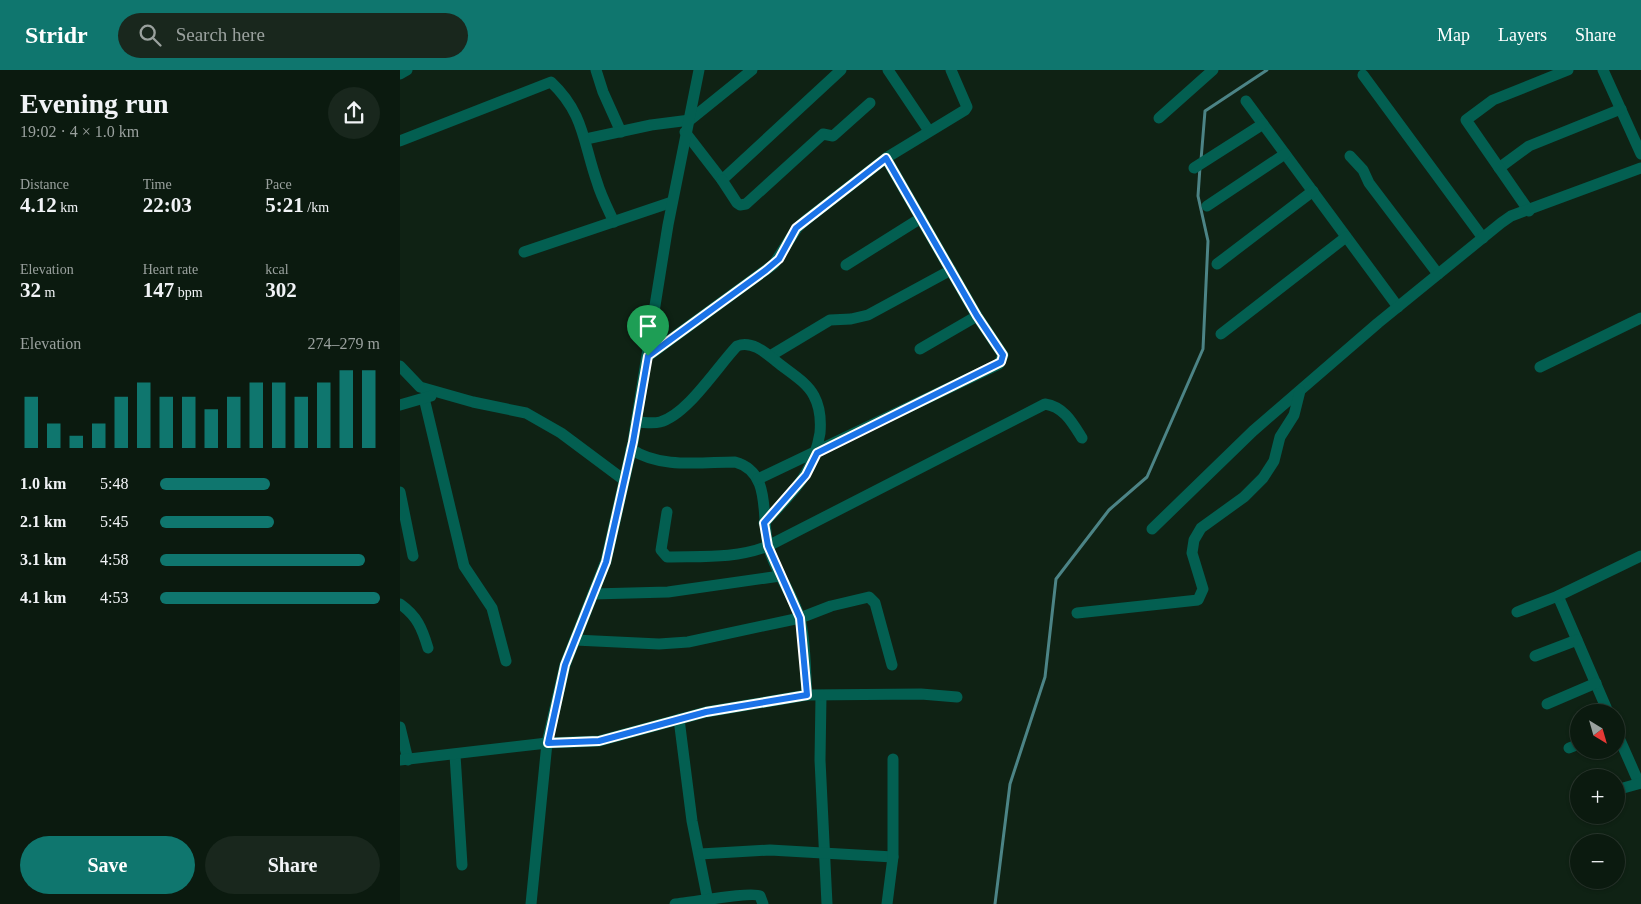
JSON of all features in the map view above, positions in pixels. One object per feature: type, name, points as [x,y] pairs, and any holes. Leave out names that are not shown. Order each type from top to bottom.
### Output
[{"type":"street","points":[[400,74],[408,70]]},
{"type":"street","points":[[596,70],[598,79],[621,132]]},
{"type":"street","points":[[530,904],[548,743],[565,665],[606,562],[631,449],[648,356],[654,304],[672,202],[699,70]]},
{"type":"street","points":[[586,139],[651,125],[690,120],[752,70]]},
{"type":"street","points":[[722,180],[841,70]]},
{"type":"street","points":[[888,70],[929,131]]},
{"type":"street","points":[[648,356],[770,267],[779,259],[796,228],[886,158],[966,108],[951,70]]},
{"type":"street","points":[[1159,118],[1213,70]]},
{"type":"street","points":[[1529,211],[1466,120],[1493,100],[1568,70]]},
{"type":"street","points":[[1603,70],[1641,154]]},
{"type":"street","points":[[1363,75],[1483,238]]},
{"type":"street","points":[[400,142],[550,82],[565,96],[579,120],[586,139],[596,183],[614,222]]},
{"type":"street","points":[[1246,101],[1398,307]]},
{"type":"street","points":[[685,132],[740,205],[746,204],[823,134],[833,136],[870,102]]},
{"type":"street","points":[[1499,168],[1529,146],[1621,110]]},
{"type":"street","points":[[1194,168],[1263,124]]},
{"type":"street","points":[[1207,206],[1285,154]]},
{"type":"street","points":[[1350,156],[1363,170],[1369,184],[1438,274]]},
{"type":"street","points":[[758,479],[817,453],[999,364],[1003,355],[977,316],[886,158]]},
{"type":"street","points":[[1152,528],[1253,432],[1300,391],[1398,307],[1511,216],[1529,211],[1641,168]]},
{"type":"street","points":[[1217,264],[1313,191]]},
{"type":"street","points":[[524,252],[672,202]]},
{"type":"street","points":[[846,265],[921,218]]},
{"type":"street","points":[[1221,334],[1346,237]]},
{"type":"street","points":[[770,356],[830,320],[851,319],[868,314],[951,270]]},
{"type":"street","points":[[920,349],[977,316]]},
{"type":"street","points":[[1540,367],[1641,318]]},
{"type":"street","points":[[636,422],[662,422],[675,414],[699,391],[737,346],[743,344],[752,345],[770,356],[807,386],[815,396],[822,421],[817,453],[806,475],[764,523]]},
{"type":"street","points":[[400,366],[420,388],[526,413],[561,433],[624,480]]},
{"type":"street","points":[[1077,613],[1198,600],[1203,589],[1192,553],[1194,540],[1200,528],[1244,497],[1263,478],[1274,461],[1280,437],[1294,415],[1300,391]]},
{"type":"street","points":[[400,405],[440,393]]},
{"type":"street","points":[[424,398],[464,566],[492,608],[506,661]]},
{"type":"street","points":[[667,512],[661,550],[667,557],[726,557],[750,553],[768,546],[1044,404],[1054,406],[1062,411],[1082,438]]},
{"type":"street","points":[[631,449],[642,457],[663,462],[735,462],[744,464],[754,473],[758,479],[764,500],[764,523],[768,546],[800,618],[807,695]]},
{"type":"street","points":[[400,492],[413,556]]},
{"type":"street","points":[[1517,612],[1558,596],[1641,556]]},
{"type":"street","points":[[593,594],[668,592],[780,576]]},
{"type":"street","points":[[1558,596],[1605,704]]},
{"type":"street","points":[[575,640],[676,643],[800,618],[831,606],[869,597],[875,603],[892,665]]},
{"type":"street","points":[[400,604],[412,613],[421,625],[428,648]]},
{"type":"street","points":[[1535,656],[1577,640]]},
{"type":"street","points":[[1547,704],[1596,683]]},
{"type":"street","points":[[400,728],[404,760],[548,743],[599,741],[706,712],[807,695],[896,694],[957,697]]},
{"type":"street","points":[[821,696],[827,904]]},
{"type":"street","points":[[679,719],[692,821],[708,901]]},
{"type":"street","points":[[1625,750],[1640,783],[1625,787]]},
{"type":"street","points":[[455,755],[462,866]]},
{"type":"street","points":[[887,904],[893,857],[893,758]]},
{"type":"street","points":[[700,854],[770,850],[893,857]]},
{"type":"street","points":[[675,904],[708,901],[752,893],[760,896],[763,904]]},
{"type":"waterway","points":[[1201,160],[1205,111],[1267,70]]},
{"type":"waterway","points":[[995,904],[1010,784],[1045,677],[1056,579],[1109,510],[1147,477],[1203,349],[1208,241],[1198,196],[1200,167]]},
{"type":"route","points":[[886,158],[977,316],[1003,355],[1003,359],[999,364],[817,453],[806,475],[764,523],[768,546],[800,618],[807,695],[706,712],[599,741],[548,743],[565,665],[606,562],[633,442],[648,356],[766,270],[779,259],[796,228],[886,158]]}]
